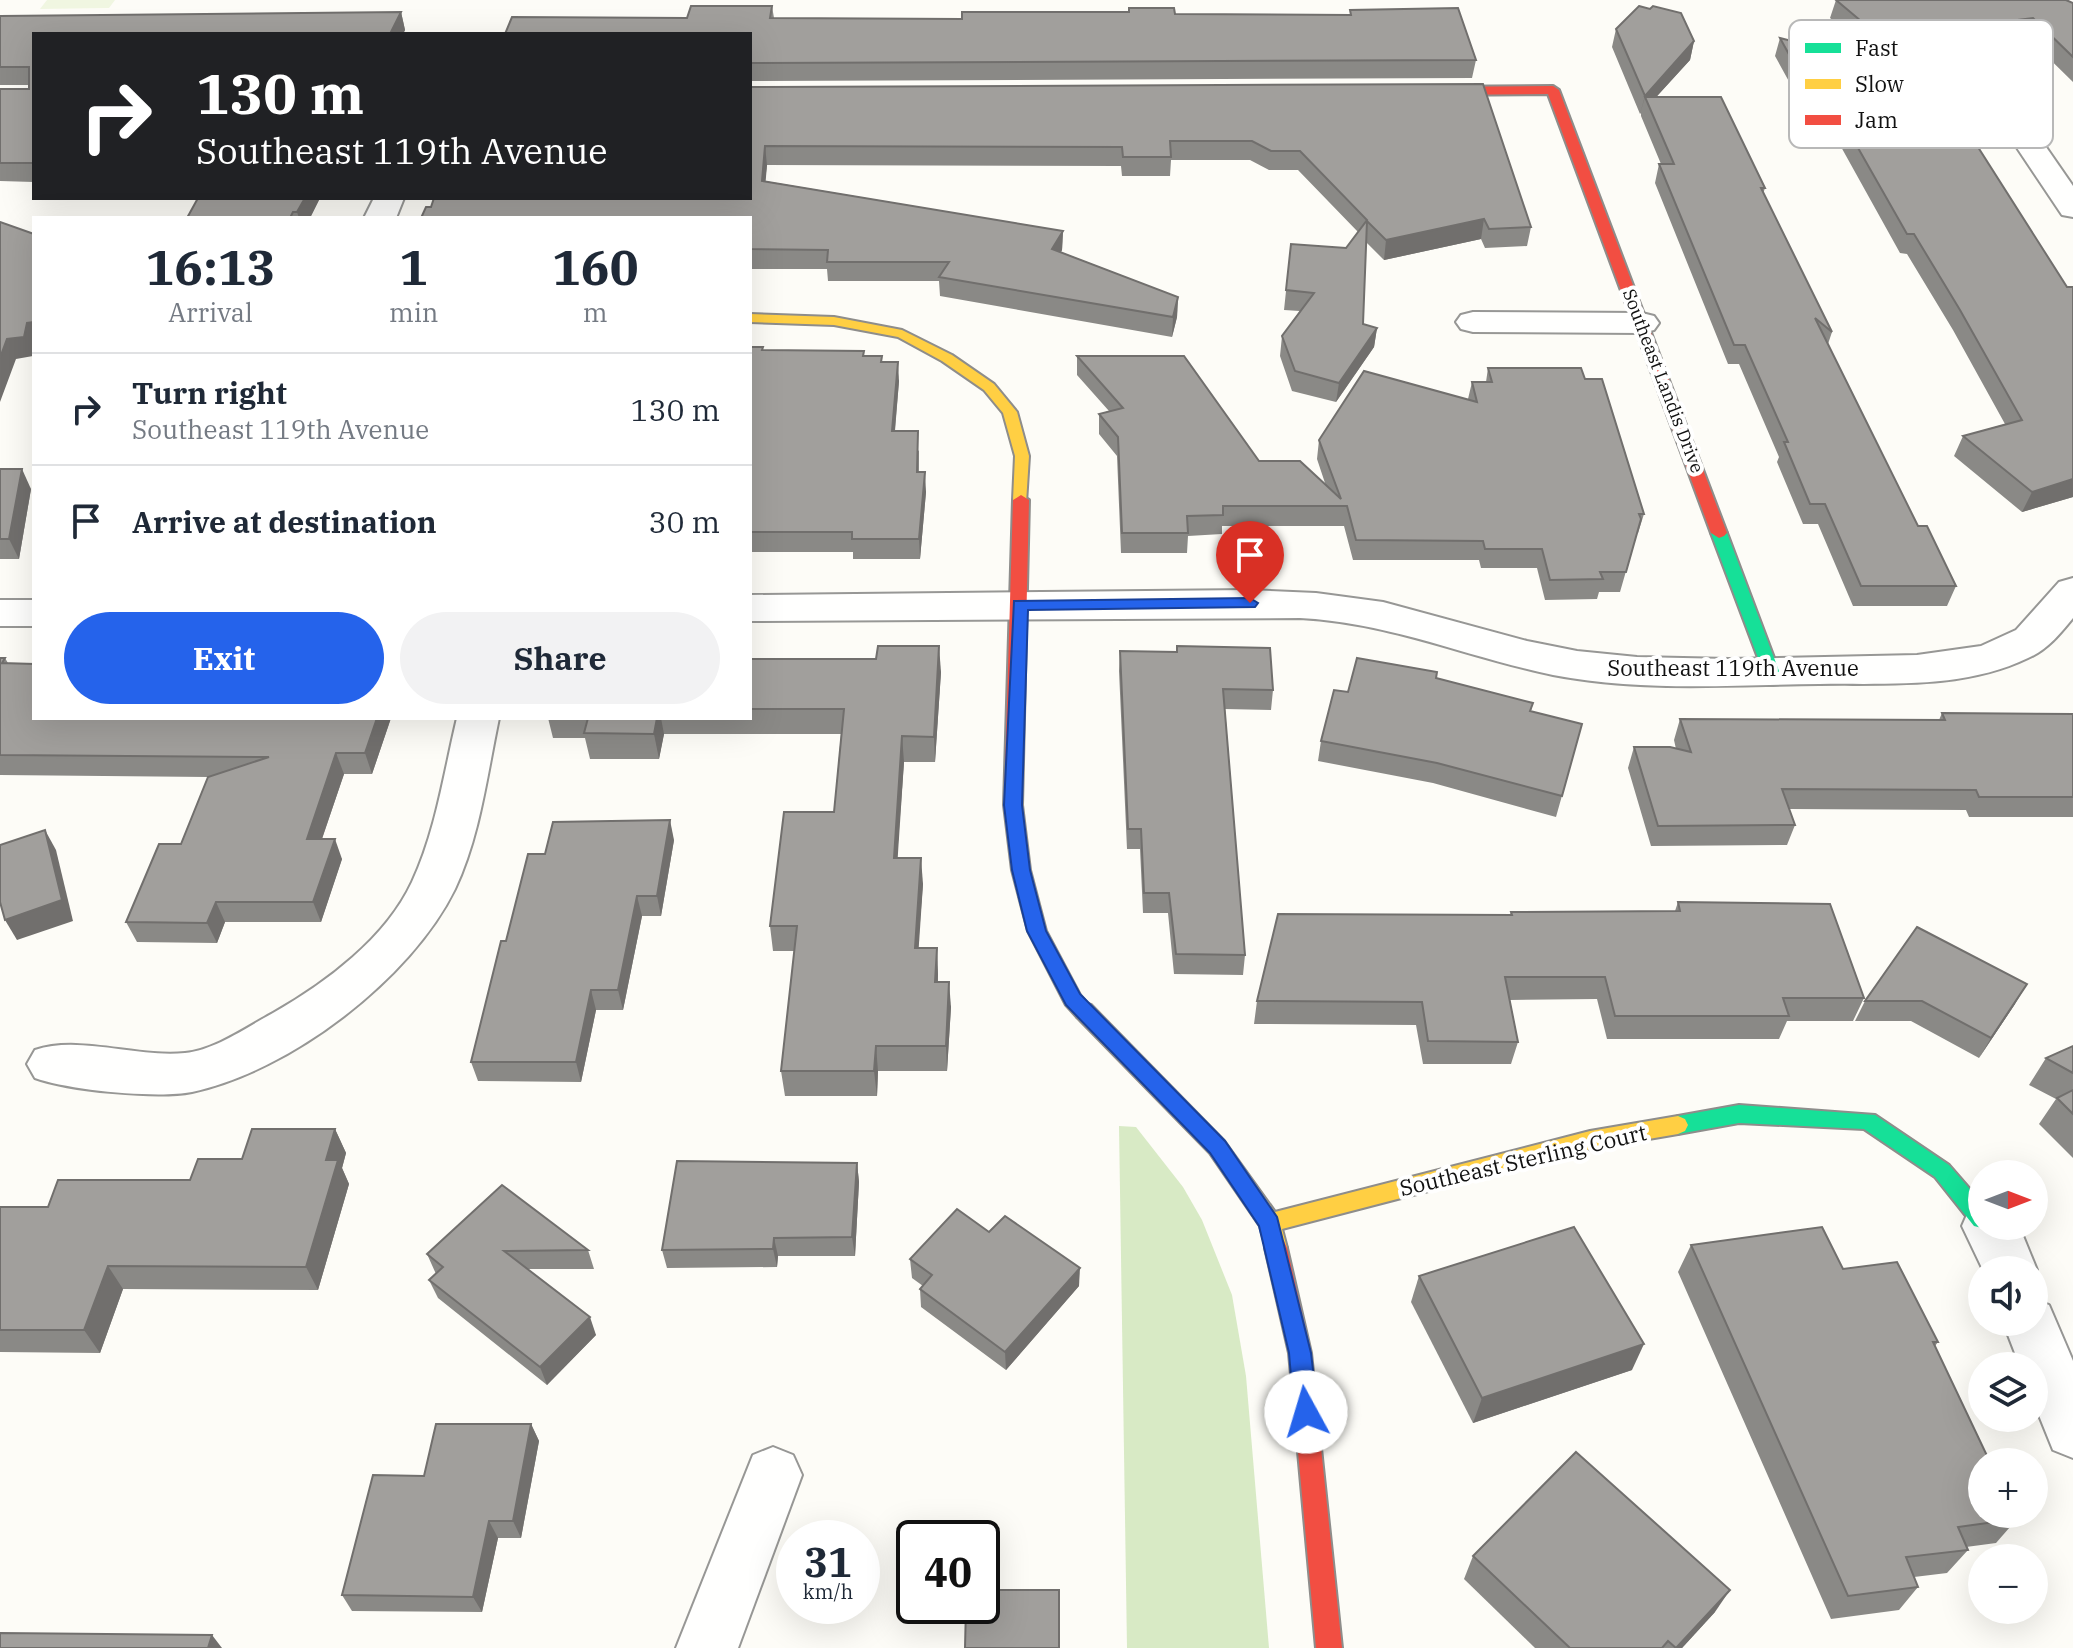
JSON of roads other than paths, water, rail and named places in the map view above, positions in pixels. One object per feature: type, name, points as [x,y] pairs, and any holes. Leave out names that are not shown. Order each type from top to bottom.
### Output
[{"type":"street","name":"Southeast Landis Drive","points":[[1411,91],[1553,90],[1771,671]]},
{"type":"street","points":[[2032,148],[2073,208]]},
{"type":"street","points":[[752,318],[834,321],[902,334],[947,358],[989,387],[1010,412],[1022,456],[1013,805],[1021,870],[1037,931],[1073,1000],[1217,1147],[1270,1223],[1300,1353],[1329,1648]]},
{"type":"street","points":[[1473,322],[1642,323]]},
{"type":"street","name":"Southeast 119th Avenue","points":[[752,608],[1250,603],[1326,606],[1384,615],[1503,651],[1579,666],[1671,672],[1771,671],[1921,668],[1970,661],[2014,649],[2051,619],[2073,591]]},
{"type":"street","points":[[0,613],[32,613]]},
{"type":"street","points":[[52,1064],[188,1073],[247,1050],[296,1024],[340,993],[377,960],[420,909],[444,861],[478,720]]},
{"type":"street","name":"Southeast Sterling Court","points":[[1270,1223],[1590,1140],[1739,1114],[1868,1121],[1942,1171],[1968,1202]]},
{"type":"street","points":[[2036,1336],[2073,1431]]},
{"type":"street","points":[[707,1648],[773,1475]]}]
